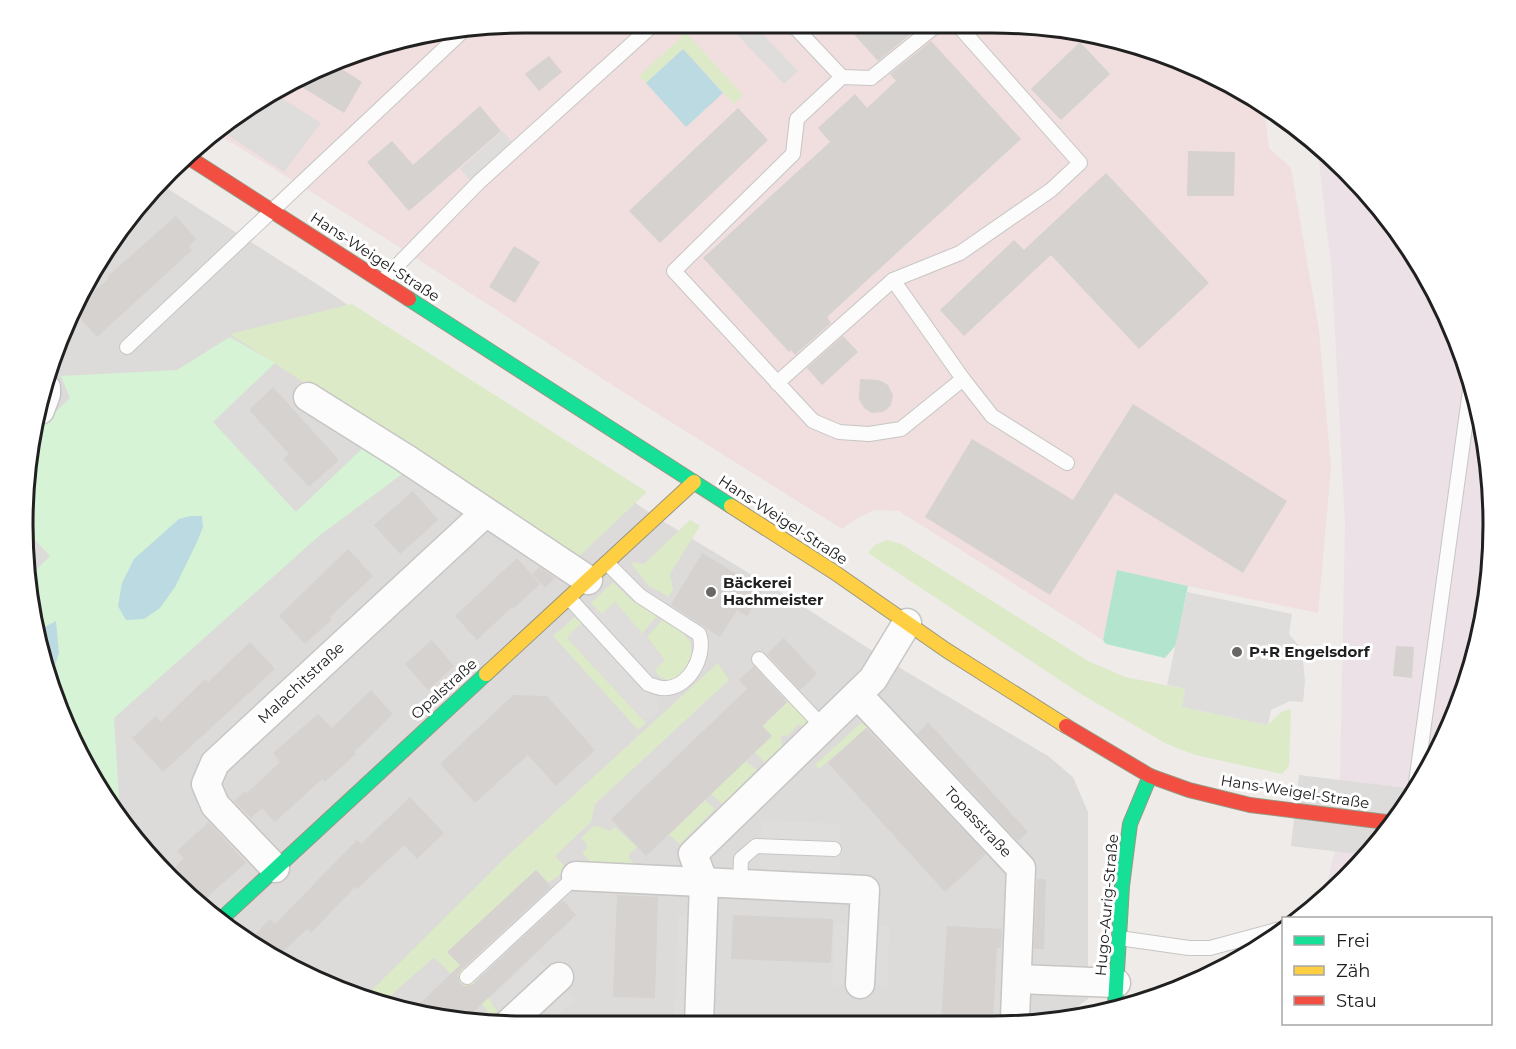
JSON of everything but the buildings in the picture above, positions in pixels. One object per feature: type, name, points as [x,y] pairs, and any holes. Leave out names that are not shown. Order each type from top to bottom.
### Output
[{"type":"street","name":"Hans-Weigel-Straße","points":[[194,161],[834,572],[1083,737],[1150,776],[1216,797],[1295,811],[1383,822]]},
{"type":"street","points":[[308,397],[405,458],[588,580]]},
{"type":"street","name":"Opalstraße","points":[[225,914],[694,482]]},
{"type":"street","name":"Malachitstraße","points":[[275,868],[215,805],[206,784],[215,763],[485,513]]},
{"type":"street","points":[[699,1016],[704,883],[693,854],[873,679],[908,623]]},
{"type":"street","name":"Topasstraße","points":[[858,695],[1021,868],[1015,1015]]},
{"type":"street","name":"Hugo-Aurig-Straße","points":[[1116,994],[1122,886],[1130,824],[1150,776]]},
{"type":"street","points":[[576,876],[865,890],[860,984]]},
{"type":"street","points":[[517,1016],[559,977]]},
{"type":"street","points":[[1018,979],[1116,994]]},
{"type":"lane","points":[[382,281],[479,182],[643,33]]},
{"type":"lane","points":[[801,33],[842,77]]},
{"type":"lane","points":[[926,33],[871,78],[842,77],[797,119],[793,154],[674,271],[813,421],[839,432],[869,434],[901,429],[963,379]]},
{"type":"lane","points":[[777,383],[893,280],[960,253],[1051,190],[1080,164],[966,33]]},
{"type":"lane","points":[[127,347],[456,38]]},
{"type":"lane","points":[[893,280],[992,416],[1067,464]]},
{"type":"lane","points":[[1418,768],[1469,407]]},
{"type":"lane","points":[[588,580],[640,596],[699,634],[702,642],[700,656],[690,675],[674,687],[662,688],[648,684],[588,580]]},
{"type":"lane","points":[[759,659],[824,728]]},
{"type":"lane","points":[[740,884],[741,859],[756,846],[834,849]]},
{"type":"lane","points":[[468,977],[576,876]]},
{"type":"lane","points":[[1119,938],[1188,948],[1210,948],[1265,933]]},
{"type":"shaded area","points":[[736,33],[762,33],[798,71],[784,84]]},
{"type":"shaded area","points":[[492,34],[1024,34],[1087,42],[1180,70],[1265,116],[1269,148],[1291,168],[1319,331],[1331,468],[1318,613],[1117,571],[1103,640],[899,511],[875,510],[857,518],[842,529],[642,404],[382,236],[222,137],[279,99],[336,70],[429,42]]},
{"type":"shaded area","points":[[281,98],[321,123],[284,172],[226,134]]},
{"type":"shaded area","points":[[502,131],[512,142],[470,180],[460,169]]},
{"type":"shaded area","points":[[1319,158],[1361,200],[1400,251],[1446,336],[1474,429],[1479,460],[1483,524],[1479,589],[1474,620],[1446,713],[1400,798],[1361,849],[1327,884],[1339,836],[1345,525],[1332,274]]},
{"type":"shaded area","points":[[167,188],[326,290],[656,517],[885,659],[1048,756],[1073,777],[1088,812],[1088,999],[1074,1009],[992,1016],[524,1016],[460,1012],[397,999],[336,979],[251,933],[200,894],[155,849],[135,824],[116,798],[84,742],[70,713],[50,652],[42,620],[34,557],[33,524],[37,460],[42,429],[59,367],[70,336],[99,279],[116,251],[155,200]]},
{"type":"shaded area","name":"P+R Engelsdorf","points":[[1187,592],[1292,614],[1289,634],[1298,645],[1303,660],[1305,681],[1303,702],[1290,701],[1271,710],[1268,725],[1182,707],[1185,689],[1167,685]]},
{"type":"shaded area","points":[[615,602],[665,660],[654,671],[659,712],[646,723],[567,637],[596,609],[602,614]]},
{"type":"shaded area","points":[[762,820],[841,824],[839,878],[759,874]]},
{"type":"shaded area","points":[[678,915],[693,916],[690,1016],[674,1016]]},
{"type":"shaded area","points":[[835,923],[852,924],[850,986],[832,985]]},
{"type":"shaded area","points":[[873,925],[890,926],[887,987],[870,986]]},
{"type":"shaded area","points":[[535,957],[551,972],[506,1015],[490,998]]},
{"type":"shaded area","points":[[564,988],[575,999],[557,1016],[551,1016],[543,1007]]},
{"type":"green space","points":[[686,33],[743,95],[734,104],[683,49],[646,83],[639,76]]},
{"type":"green space","points":[[352,304],[647,492],[575,560],[230,334]]},
{"type":"green space","points":[[230,337],[275,363],[213,422],[296,512],[367,444],[406,471],[319,536],[114,718],[119,802],[99,770],[70,713],[42,620],[35,571],[50,556],[33,538],[37,460],[43,424],[70,398],[61,376],[177,370]]},
{"type":"green space","points":[[690,520],[700,526],[670,574],[673,590],[669,597],[649,586],[632,565],[633,562],[644,564]]},
{"type":"green space","points":[[887,540],[901,544],[1088,661],[1125,677],[1185,689],[1182,707],[1268,725],[1281,712],[1291,709],[1289,766],[1282,774],[1195,755],[1165,743],[1081,694],[868,553],[875,545]]},
{"type":"green space","points":[[1117,570],[1188,586],[1176,645],[1165,658],[1106,644],[1103,640]]},
{"type":"green space","points":[[613,582],[631,600],[657,616],[642,634],[615,602],[602,614],[591,603]]},
{"type":"green space","points":[[578,614],[583,622],[567,638],[646,723],[638,730],[553,636]]},
{"type":"green space","points":[[662,620],[682,632],[691,643],[691,660],[681,675],[668,680],[660,677],[654,670],[665,660],[647,637]]},
{"type":"green space","points":[[718,663],[729,680],[595,804],[591,822],[555,856],[567,869],[549,883],[536,870],[448,952],[488,996],[499,1015],[490,1015],[482,1004],[471,1007],[446,968],[433,958],[389,997],[371,991],[504,859]]},
{"type":"green space","points":[[791,699],[810,722],[803,728],[799,724],[787,736],[781,735],[782,748],[766,764],[755,752],[772,736],[763,726]]},
{"type":"green space","points":[[861,723],[868,727],[819,769],[815,765]]},
{"type":"green space","points":[[746,761],[758,771],[722,804],[711,794]]},
{"type":"green space","points":[[705,800],[715,809],[680,844],[669,835]]},
{"type":"green space","points":[[598,826],[610,831],[615,827],[637,847],[629,854],[632,861],[631,869],[596,868],[582,853],[587,848],[581,838],[592,827]]},
{"type":"water","points":[[683,49],[723,93],[686,127],[646,83]]},
{"type":"water","points":[[202,516],[203,527],[175,587],[160,608],[144,619],[126,620],[118,606],[122,583],[134,559],[179,519]]},
{"type":"water","points":[[56,621],[59,653],[54,667],[50,652],[44,627]]},
{"type":"pier","points":[[1299,775],[1406,788],[1356,854],[1291,846]]},
{"type":"traffic: fast","points":[[409,299],[731,506]]},
{"type":"traffic: fast","points":[[226,915],[486,674]]},
{"type":"traffic: fast","points":[[1115,1000],[1122,886],[1130,824],[1150,776]]},
{"type":"traffic: slow","points":[[486,674],[694,482]]},
{"type":"traffic: slow","points":[[731,506],[834,572],[946,650],[1066,726]]},
{"type":"traffic: jam","points":[[194,161],[409,299]]},
{"type":"traffic: jam","points":[[1066,726],[1150,776],[1189,790],[1250,805],[1383,822]]},
{"type":"place","name":"Bäckerei Hachmeister","points":[[711,592]]},
{"type":"place","name":"P+R Engelsdorf","points":[[1237,652]]}]
